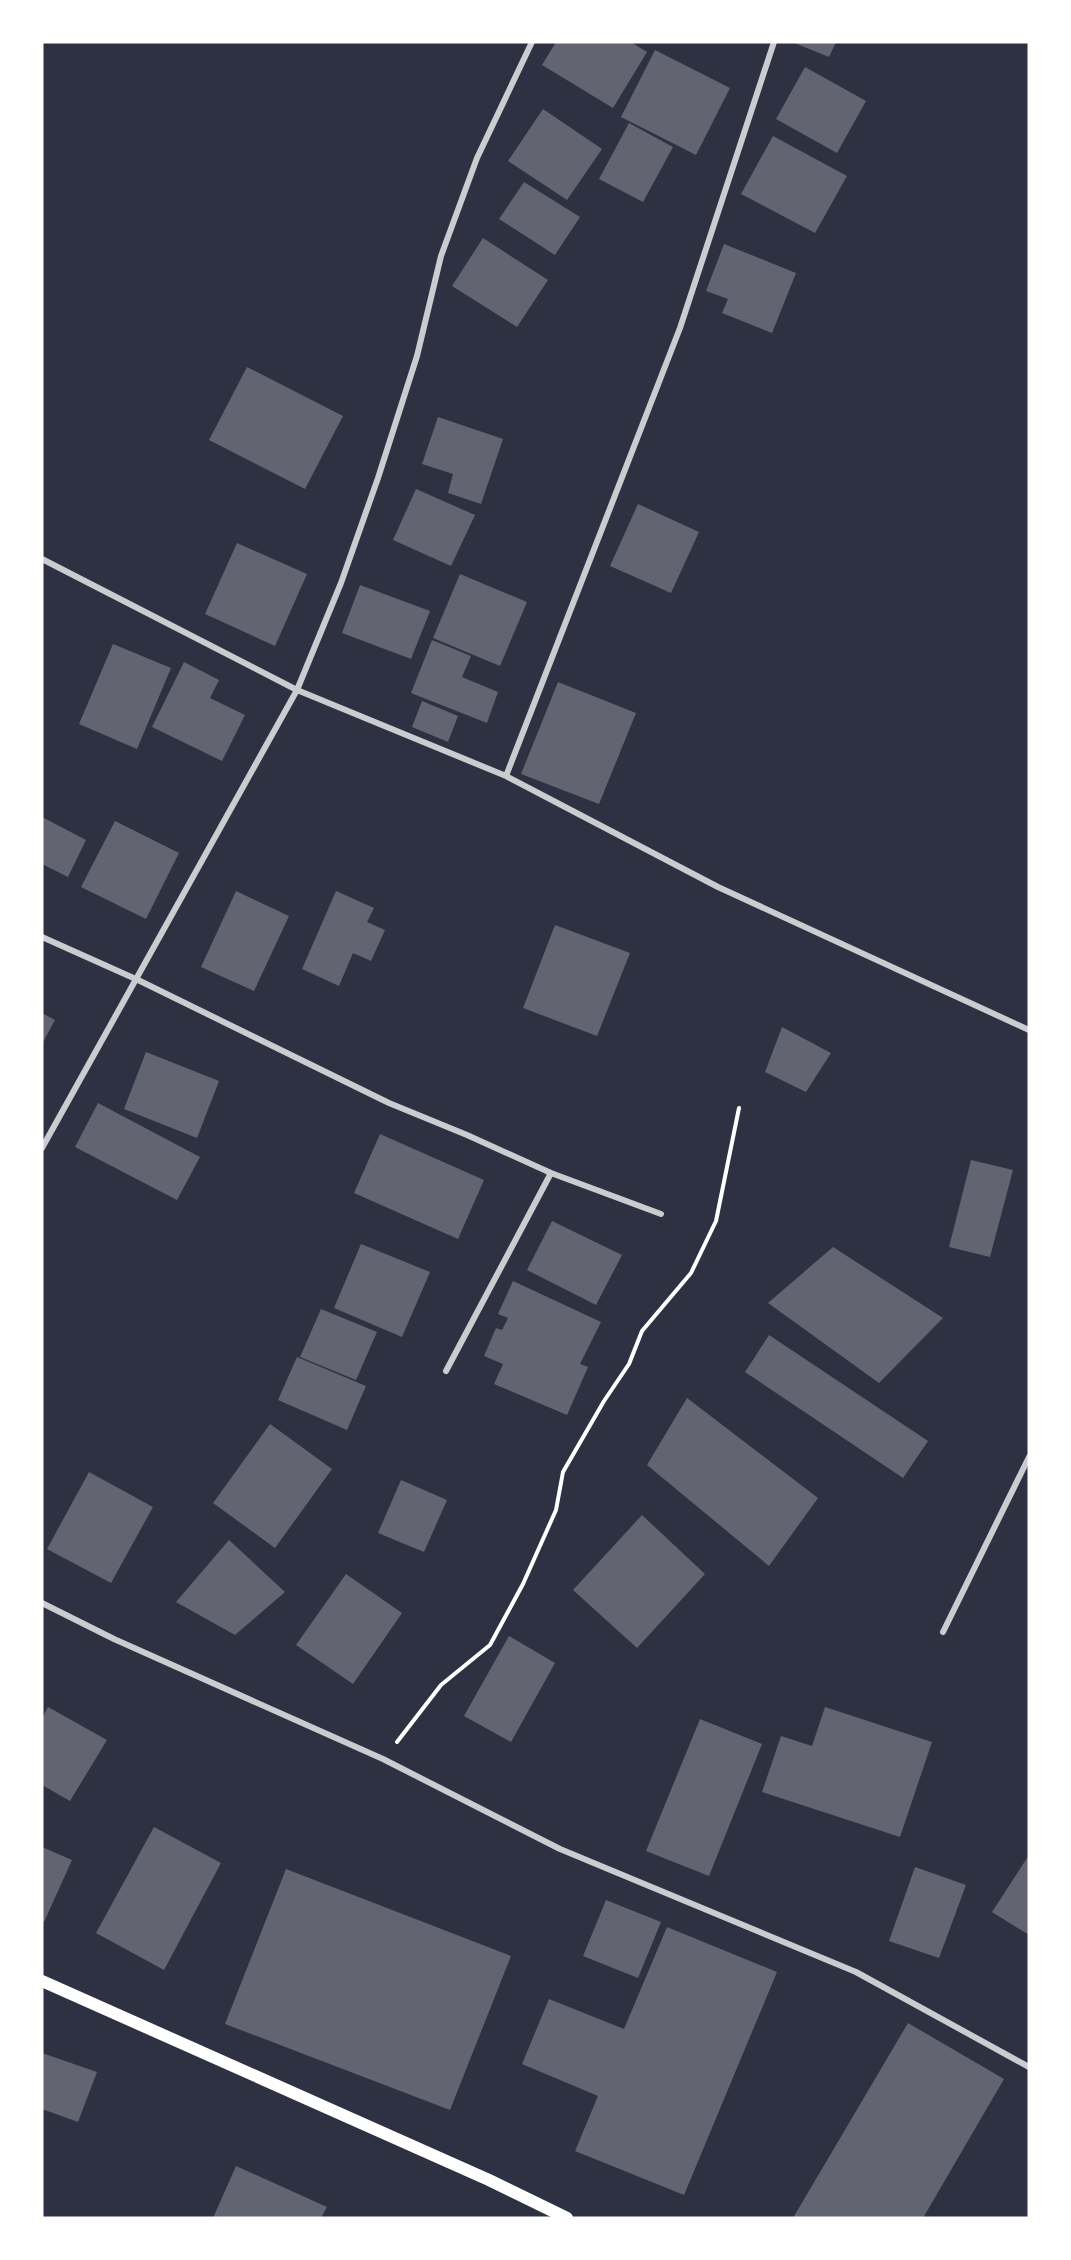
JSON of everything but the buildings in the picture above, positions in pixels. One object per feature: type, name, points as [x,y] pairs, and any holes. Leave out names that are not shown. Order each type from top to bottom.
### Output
[{"type":"main road","points":[[42,1981],[489,2180],[567,2218]]},
{"type":"street","points":[[42,1148],[138,980],[297,690],[341,584],[378,478],[417,356],[441,256],[477,158],[532,42]]},
{"type":"street","points":[[506,776],[680,328],[774,42]]},
{"type":"street","points":[[42,559],[297,690],[506,776],[717,886],[1029,1030]]},
{"type":"street","points":[[42,937],[138,980],[389,1104],[467,1135],[551,1173],[661,1214]]},
{"type":"street","points":[[446,1371],[551,1173]]},
{"type":"street","points":[[943,1632],[1029,1457]]},
{"type":"street","points":[[42,1603],[114,1639],[383,1759],[560,1849],[856,1972],[1029,2067]]},
{"type":"path","points":[[383,1759],[441,1685],[490,1645],[524,1584],[555,1510],[563,1472],[604,1401],[629,1365],[642,1330],[691,1273],[716,1221],[739,1108]]}]
